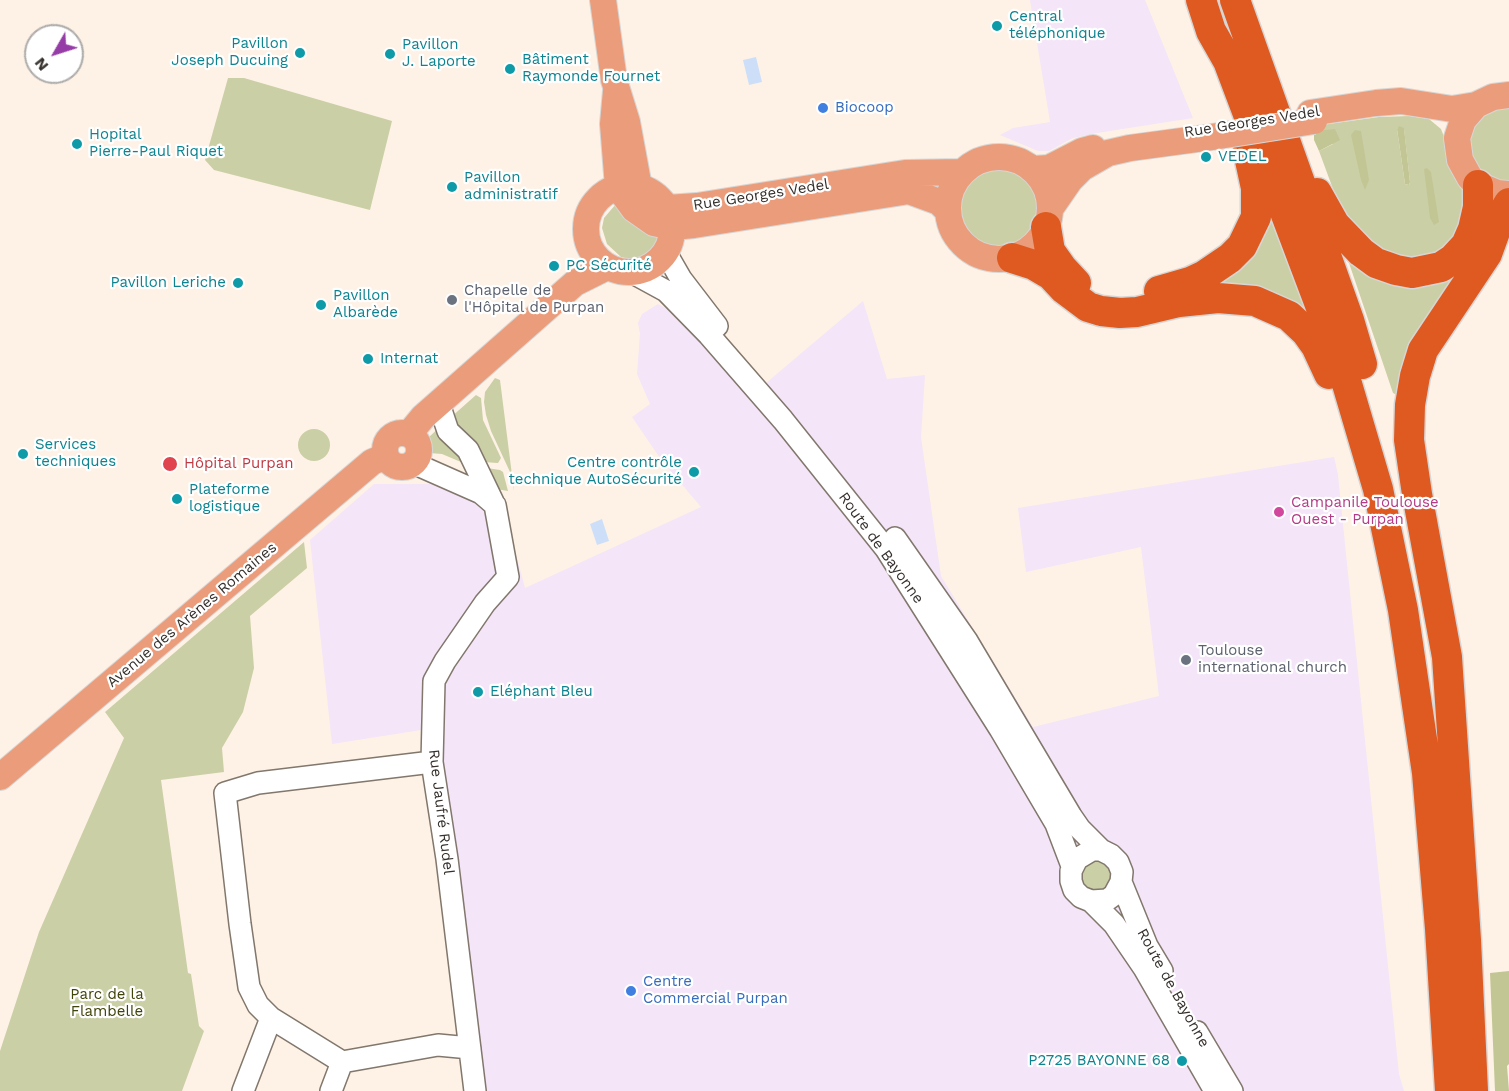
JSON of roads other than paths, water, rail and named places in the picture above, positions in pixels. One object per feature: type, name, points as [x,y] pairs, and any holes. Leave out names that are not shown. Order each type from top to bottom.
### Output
[{"type":"highway","points":[[1048,218],[1050,251],[1062,268],[1074,281],[1087,290],[1100,296],[1113,298],[1148,294],[1190,282],[1219,267],[1242,246],[1256,217],[1256,188],[1250,155],[1217,68],[1211,31],[1201,0]]},
{"type":"highway","points":[[1235,0],[1349,320],[1396,481],[1419,571],[1454,760]]},
{"type":"highway","points":[[1211,31],[1228,61],[1330,329],[1378,489],[1403,610],[1427,773],[1450,1091]]},
{"type":"highway","points":[[1276,120],[1335,225],[1361,252],[1376,263],[1396,270],[1412,273],[1428,271],[1441,267],[1453,259],[1466,245],[1473,229],[1478,207],[1478,185]]},
{"type":"highway","points":[[1473,1091],[1466,940],[1447,657],[1409,440],[1410,405],[1415,375],[1423,350],[1487,254],[1500,218],[1509,203]]},
{"type":"highway","points":[[1012,258],[1051,275],[1064,289],[1088,307],[1101,311],[1137,312],[1179,302],[1218,298],[1255,301],[1289,316],[1306,332],[1316,346],[1335,387],[1360,462],[1378,489]]},
{"type":"main road","points":[[603,0],[616,91],[627,122],[628,187],[634,209],[654,223],[670,217],[671,242],[666,253],[646,270],[633,273],[620,272],[607,267],[596,257],[588,243],[586,231],[591,208],[606,192],[628,187]]},
{"type":"main road","name":"Rue Georges Vedel","points":[[1048,218],[1070,180],[1082,168],[1108,153],[1312,117],[1376,102],[1401,101],[1452,109],[1476,105],[1493,97],[1509,95]]},
{"type":"main road","points":[[1476,105],[1463,120],[1457,138],[1460,160],[1465,171],[1478,185],[1497,193],[1509,194]]},
{"type":"main road","name":"Rue Georges Vedel","points":[[1312,117],[1421,112],[1449,128],[1457,138]]},
{"type":"main road","name":"Rue Georges Vedel","points":[[1033,169],[1049,168],[1082,151],[1106,145],[1219,132]]},
{"type":"main road","points":[[994,156],[1012,158],[1033,169],[1041,178],[1048,193],[1048,218],[1038,241],[1027,251],[1012,258],[989,259],[964,246],[955,236],[947,210],[948,195],[961,172],[976,161],[994,156]]},
{"type":"main road","name":"Rue Georges Vedel","points":[[670,217],[697,206],[905,173],[961,172]]},
{"type":"main road","name":"Rue Georges Vedel","points":[[670,217],[694,225],[909,191],[939,202],[947,210]]},
{"type":"main road","points":[[575,283],[588,243]]},
{"type":"main road","points":[[409,434],[423,417],[575,283],[607,267]]},
{"type":"main road","points":[[399,433],[409,434],[418,443],[417,458],[407,466],[394,465],[386,456],[385,446],[390,437],[399,433]]},
{"type":"main road","name":"Avenue des Arènes Romaines","points":[[0,777],[372,462],[386,456]]},
{"type":"street","name":"Route de Bayonne","points":[[666,253],[681,279],[718,326],[853,486],[902,548],[967,641],[1071,816],[1080,829],[1101,850],[1118,862],[1122,872],[1121,882],[1147,946],[1232,1091]]},
{"type":"street","name":"Route de Bayonne","points":[[633,273],[666,291],[709,335],[788,427],[886,549],[1000,729],[1056,824],[1072,866],[1071,881],[1074,890],[1091,902],[1114,924],[1144,968],[1215,1091]]},
{"type":"street","name":"Rue Jaufré Rudel","points":[[439,404],[448,430],[468,450],[495,505],[508,577],[485,603],[434,681],[432,762],[447,859],[475,1091]]},
{"type":"street","points":[[413,463],[481,493],[495,505]]},
{"type":"street","points":[[432,762],[258,783],[225,793],[249,987],[258,1005],[271,1018],[342,1062],[438,1046],[470,1048]]},
{"type":"street","points":[[1072,866],[1084,853],[1101,850]]},
{"type":"street","points":[[1091,902],[1107,900],[1114,895],[1121,882]]},
{"type":"street","points":[[243,1091],[271,1018]]},
{"type":"street","points":[[331,1091],[342,1062]]},
{"type":"water","points":[[756,57],[762,82],[749,85],[743,60]]},
{"type":"water","points":[[602,519],[609,541],[597,545],[590,524]]},
{"type":"place","name":"Central téléphonique","points":[[997,26]]},
{"type":"place","name":"Pavillon Joseph Ducuing","points":[[300,53]]},
{"type":"place","name":"Pavillon J. Laporte","points":[[390,54]]},
{"type":"place","name":"Bâtiment Raymonde Fournet","points":[[510,69]]},
{"type":"place","name":"Biocoop","points":[[823,108]]},
{"type":"place","name":"Hopital Pierre-Paul Riquet","points":[[77,144]]},
{"type":"place","name":"VEDEL","points":[[1206,157]]},
{"type":"place","name":"Pavillon administratif","points":[[452,187]]},
{"type":"place","name":"PC Sécurité","points":[[554,266]]},
{"type":"place","name":"Pavillon Leriche","points":[[238,283]]},
{"type":"place","name":"Chapelle de l'Hôpital de Purpan","points":[[452,300]]},
{"type":"place","name":"Pavillon Albarède","points":[[321,305]]},
{"type":"place","name":"Internat","points":[[368,359]]},
{"type":"place","name":"Services techniques","points":[[23,454]]},
{"type":"place","name":"Hôpital Purpan","points":[[170,464]]},
{"type":"place","name":"Centre contrôle technique AutoSécurité","points":[[694,472]]},
{"type":"place","name":"Plateforme logistique","points":[[177,499]]},
{"type":"place","name":"Campanile Toulouse Ouest - Purpan","points":[[1279,512]]},
{"type":"place","name":"Toulouse international church","points":[[1186,660]]},
{"type":"place","name":"Eléphant Bleu","points":[[478,692]]},
{"type":"place","name":"Centre Commercial Purpan","points":[[631,991]]},
{"type":"place","name":"P2725 BAYONNE 68","points":[[1182,1061]]},
{"type":"park label","name":"Parc de la Flambelle","points":[[107,1004]]}]
